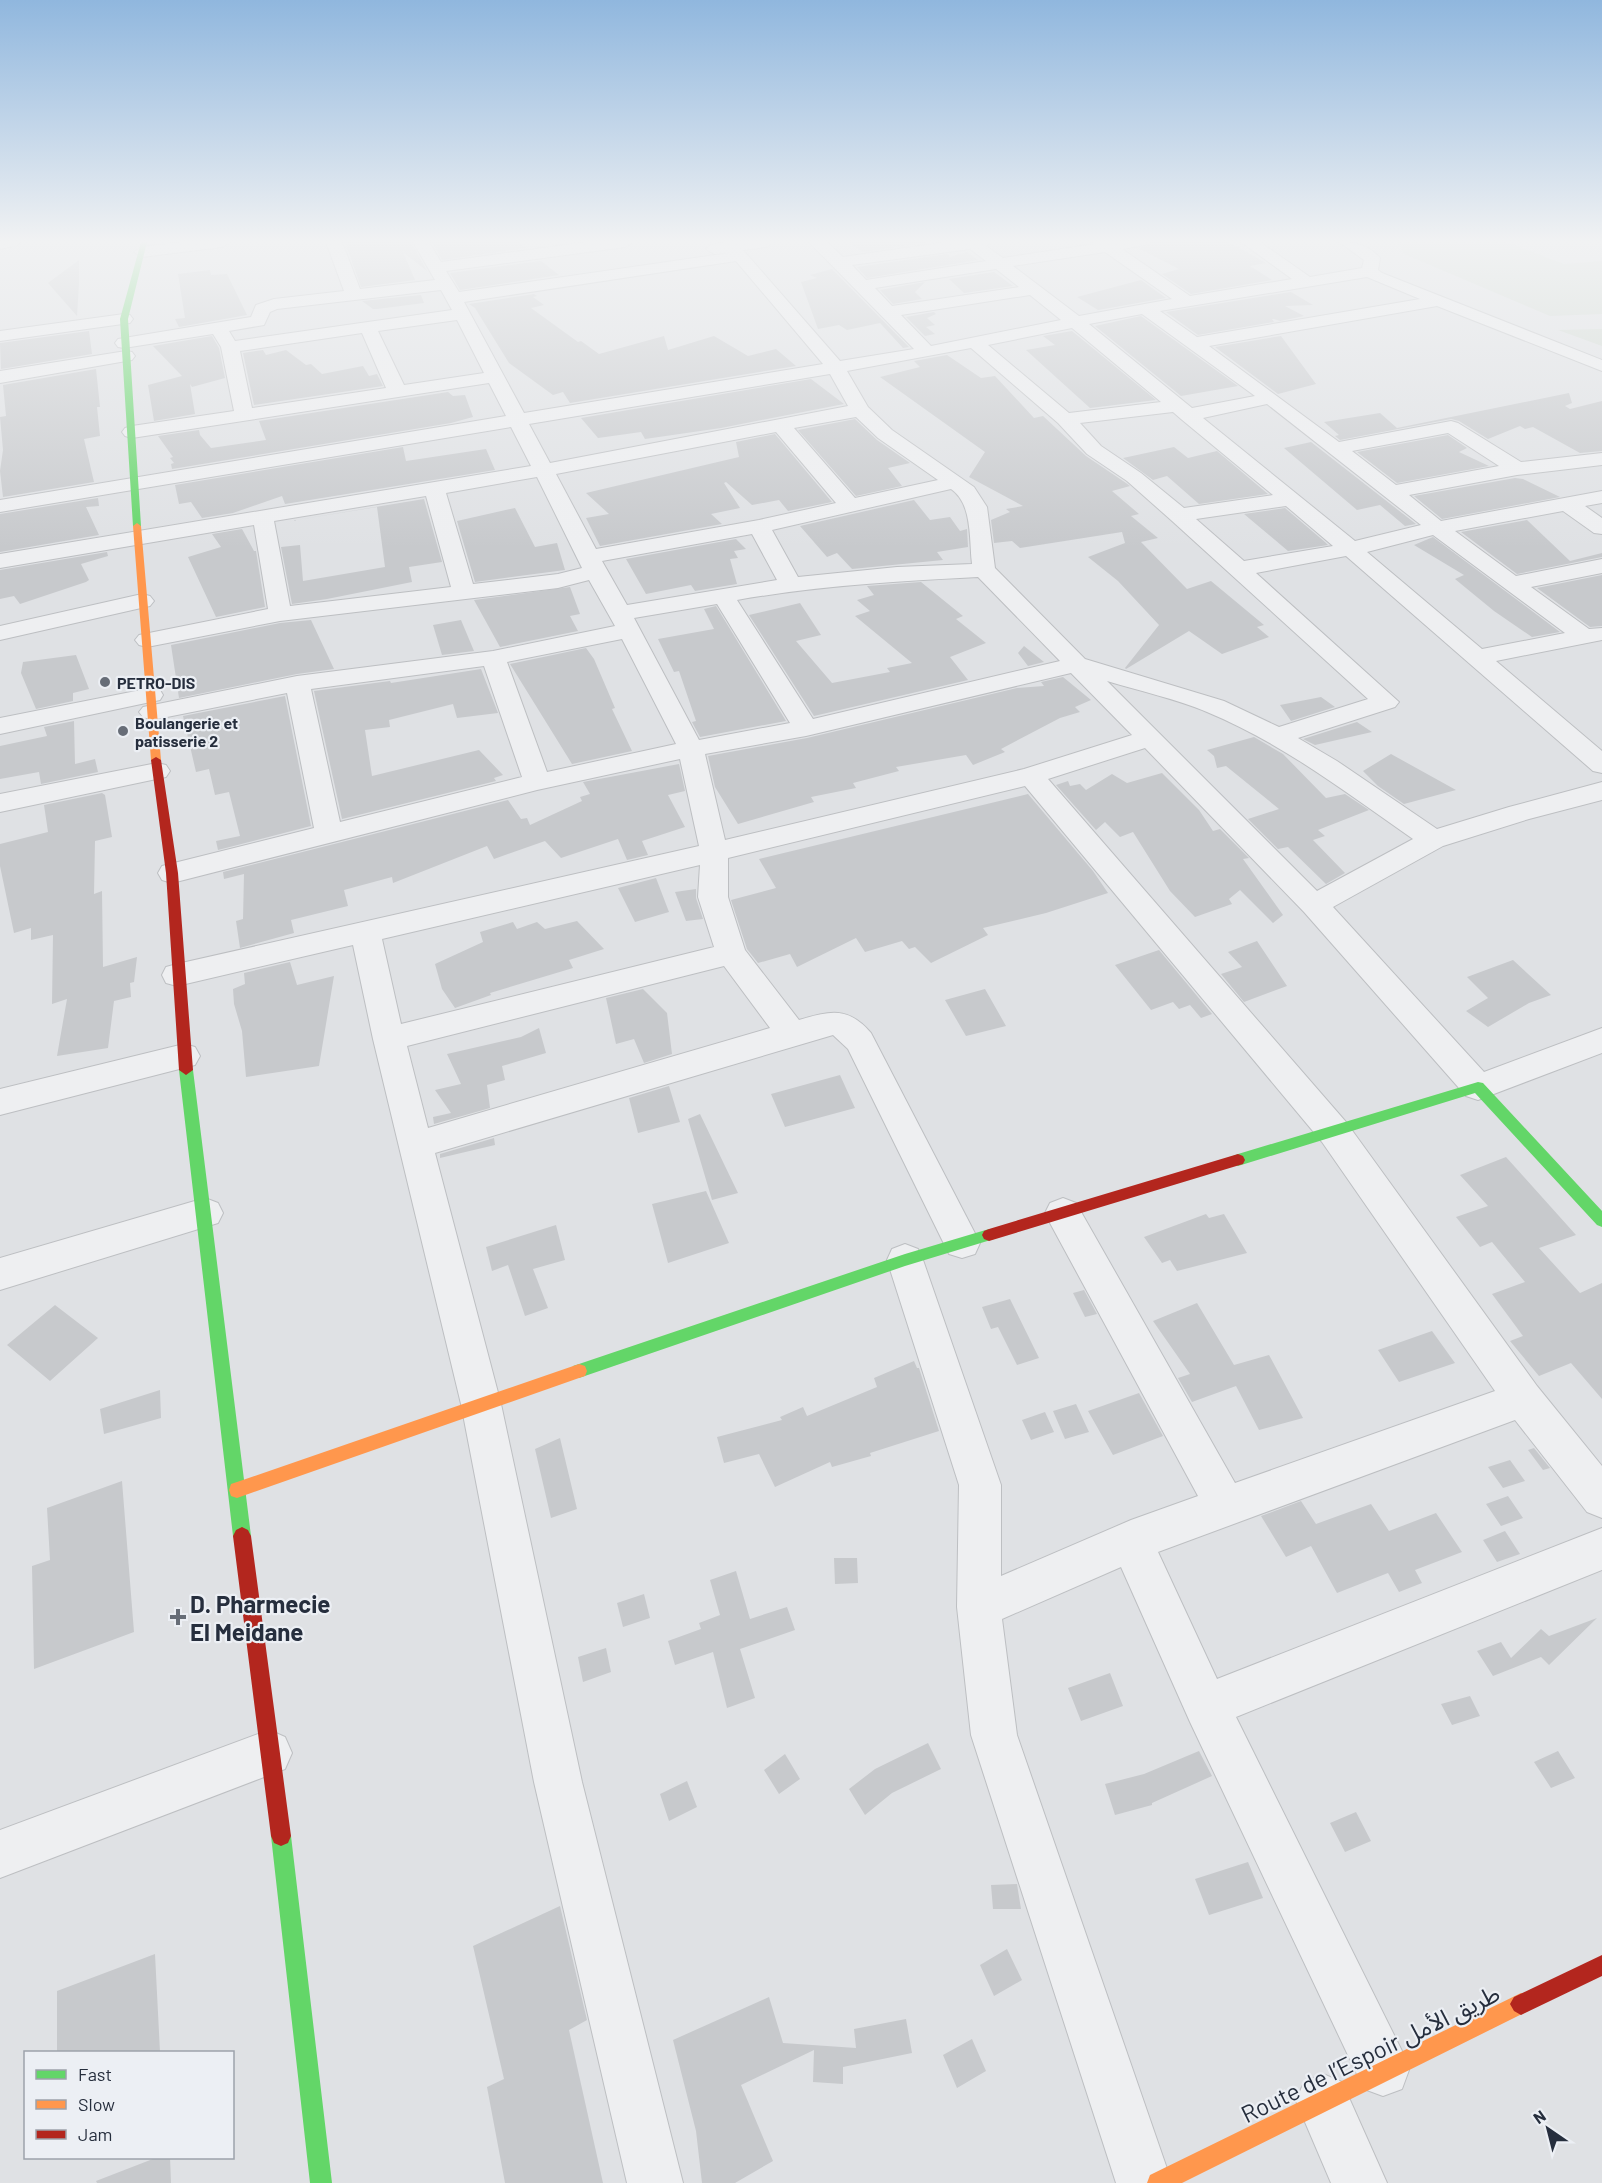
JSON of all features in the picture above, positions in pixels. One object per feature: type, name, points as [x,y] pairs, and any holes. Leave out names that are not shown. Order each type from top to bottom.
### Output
[{"type":"main road","points":[[125,344],[142,601],[157,771],[172,873],[184,1056],[205,1213],[269,1753],[289,1890],[321,2183]]},
{"type":"main road","points":[[237,1490],[481,1404],[905,1260],[1478,1087],[1602,1221]]},
{"type":"main road","name":"Route de l’Espoir طريق الأمل","points":[[1158,2183],[1383,2070],[1602,1965]]},
{"type":"street","points":[[0,377],[152,344]]},
{"type":"street","points":[[228,344],[244,414]]},
{"type":"street","points":[[230,347],[253,344]]},
{"type":"street","points":[[375,344],[397,391]]},
{"type":"street","points":[[477,344],[691,749],[714,852],[713,897],[731,953],[793,1035]]},
{"type":"street","points":[[816,344],[836,367],[860,411],[885,434],[967,491],[976,507],[984,570],[1314,905],[1478,1087],[1602,1040]]},
{"type":"street","points":[[919,344],[927,352]]},
{"type":"street","points":[[0,506],[965,344]]},
{"type":"street","points":[[976,344],[1065,419],[1094,450],[1134,477],[1179,515],[1386,702],[1276,736]]},
{"type":"street","points":[[1102,344],[1351,549],[1602,765]]},
{"type":"street","points":[[1195,344],[1337,448],[1437,528],[1512,584],[1593,635]]},
{"type":"street","points":[[1547,344],[1602,366]]},
{"type":"street","points":[[132,432],[494,377]]},
{"type":"street","points":[[1065,419],[1183,410],[1271,398]]},
{"type":"street","points":[[0,561],[543,470],[860,411]]},
{"type":"street","points":[[782,426],[851,507]]},
{"type":"street","points":[[1337,448],[1451,427],[1517,469]]},
{"type":"street","points":[[1394,492],[1572,460],[1602,459]]},
{"type":"street","points":[[1572,460],[1602,484]]},
{"type":"street","points":[[147,640],[280,614],[558,581],[592,565],[957,482]]},
{"type":"street","points":[[434,488],[464,592]]},
{"type":"street","points":[[1239,569],[1351,549],[1437,528],[1602,497]]},
{"type":"street","points":[[1179,515],[1290,499]]},
{"type":"street","points":[[1568,504],[1602,528]]},
{"type":"street","points":[[263,517],[280,614]]},
{"type":"street","points":[[759,526],[791,584]]},
{"type":"street","points":[[1512,584],[1602,566]]},
{"type":"street","points":[[0,726],[151,703],[493,658],[724,597],[791,584],[897,574],[984,570]]},
{"type":"street","points":[[724,597],[806,728]]},
{"type":"street","points":[[0,633],[142,601]]},
{"type":"street","points":[[1475,658],[1593,635]]},
{"type":"street","points":[[493,658],[537,782]]},
{"type":"street","points":[[172,873],[537,782],[691,749],[806,728],[1077,664],[1215,706],[1276,736],[1328,767],[1433,840]]},
{"type":"street","points":[[297,683],[330,834]]},
{"type":"street","points":[[177,975],[714,852],[1031,776],[1149,738]]},
{"type":"street","points":[[0,803],[157,771]]},
{"type":"street","points":[[1031,776],[1334,1132],[1523,1399],[1602,1498]]},
{"type":"street","points":[[1314,905],[1433,840],[1519,813],[1602,791]]},
{"type":"street","points":[[365,931],[481,1404],[558,1782],[655,2183]]},
{"type":"street","points":[[390,1039],[731,953]]},
{"type":"street","points":[[417,1145],[828,1023],[840,1023],[850,1030],[860,1042],[962,1243]]},
{"type":"street","points":[[0,1102],[184,1056]]},
{"type":"street","points":[[0,1274],[205,1213]]},
{"type":"street","points":[[1063,1213],[1226,1507]]},
{"type":"street","points":[[905,1260],[980,1485],[980,1607],[994,1735],[1144,2183]]},
{"type":"street","points":[[980,1607],[1131,1541],[1523,1399]]},
{"type":"street","points":[[1131,1541],[1206,1706],[1383,2070]]},
{"type":"street","points":[[1206,1706],[1602,1549]]},
{"type":"street","points":[[0,1854],[269,1753]]},
{"type":"street","points":[[1323,2101],[1359,2183]]},
{"type":"building","points":[[0,344],[91,344],[92,354],[1,369]]},
{"type":"building","points":[[217,344],[225,378],[192,387],[190,384],[195,414],[154,421],[148,385],[182,376],[153,346]]},
{"type":"building","points":[[497,344],[585,344],[599,354],[636,344],[666,344],[668,350],[688,344],[727,344],[748,356],[776,349],[796,366],[570,403],[563,392],[553,395],[509,363]]},
{"type":"building","points":[[899,344],[906,344],[909,347],[903,348]]},
{"type":"building","points":[[1053,344],[1088,344],[1156,400],[1090,408],[1026,350],[1055,345]]},
{"type":"building","points":[[1117,344],[1180,344],[1238,386],[1181,396]]},
{"type":"building","points":[[1234,344],[1287,344],[1316,384],[1278,394],[1215,347]]},
{"type":"building","points":[[263,350],[266,355],[286,350],[306,365],[311,364],[322,374],[363,366],[369,376],[377,374],[383,386],[254,405],[243,353]]},
{"type":"building","points":[[947,355],[981,378],[995,376],[1034,418],[1043,416],[1086,456],[1130,486],[1112,491],[1139,514],[1131,516],[1158,538],[1141,542],[1187,589],[1211,581],[1264,625],[1257,627],[1269,637],[1222,654],[1189,631],[1126,669],[1159,625],[1118,581],[1088,557],[1125,543],[1122,532],[1020,548],[1012,541],[994,543],[991,520],[1010,512],[1006,509],[1023,506],[969,477],[985,452],[880,377],[920,367],[914,361]]},
{"type":"building","points":[[96,369],[100,436],[84,439],[94,482],[3,497],[0,471],[3,450],[0,417],[6,416],[3,385]]},
{"type":"building","points":[[811,379],[844,404],[721,428],[645,439],[641,432],[598,438],[581,418]]},
{"type":"building","points":[[448,392],[453,396],[465,395],[473,417],[451,423],[172,469],[171,464],[174,463],[170,458],[173,457],[158,436],[199,430],[200,435],[211,448],[266,440],[259,421]]},
{"type":"building","points":[[1569,393],[1572,403],[1565,406],[1570,409],[1602,401],[1602,451],[1580,453],[1533,427],[1525,429],[1520,426],[1488,439],[1459,421],[1451,419],[1340,440],[1335,436],[1339,435],[1324,422],[1380,413],[1397,428]]},
{"type":"building","points":[[855,419],[877,440],[910,463],[888,468],[902,486],[856,496],[798,430]]},
{"type":"building","points":[[775,434],[832,502],[788,511],[779,500],[752,505],[726,482],[724,483],[740,508],[711,514],[722,524],[600,546],[586,518],[609,514],[586,493],[739,457],[736,442]]},
{"type":"building","points":[[1448,435],[1467,448],[1459,452],[1489,466],[1397,483],[1357,452]]},
{"type":"building","points":[[1311,442],[1416,524],[1405,526],[1380,505],[1357,510],[1284,448]]},
{"type":"building","points":[[403,447],[406,461],[486,449],[495,470],[285,504],[282,496],[233,513],[202,518],[191,502],[179,504],[175,485]]},
{"type":"building","points":[[1174,447],[1188,458],[1217,451],[1268,494],[1199,504],[1167,476],[1153,480],[1123,458]]},
{"type":"building","points":[[1515,478],[1523,479],[1560,497],[1442,519],[1414,496]]},
{"type":"building","points":[[98,498],[99,506],[86,507],[99,535],[0,552],[0,514]]},
{"type":"building","points":[[424,499],[442,562],[409,567],[412,582],[292,604],[281,547],[300,545],[303,581],[385,567],[377,507],[290,521]]},
{"type":"building","points":[[914,500],[930,520],[950,517],[960,531],[967,529],[968,547],[937,552],[943,560],[852,569],[837,553],[827,557],[800,526]]},
{"type":"building","points":[[515,508],[535,547],[557,543],[565,570],[475,582],[457,521]]},
{"type":"building","points":[[1285,508],[1328,545],[1288,551],[1244,514]]},
{"type":"building","points":[[1527,520],[1570,561],[1602,553],[1602,557],[1517,574],[1461,532]]},
{"type":"building","points":[[242,529],[256,551],[265,607],[216,617],[188,557],[221,547],[212,534]]},
{"type":"building","points":[[1433,537],[1560,632],[1532,637],[1494,611],[1455,579],[1464,575],[1414,545]]},
{"type":"building","points":[[736,539],[746,549],[734,551],[738,558],[730,559],[737,584],[695,591],[691,585],[646,594],[626,559]]},
{"type":"building","points":[[107,552],[108,556],[81,564],[89,580],[86,582],[20,604],[14,596],[0,599],[0,570]]},
{"type":"building","points":[[1602,575],[1602,626],[1590,627],[1537,588]]},
{"type":"building","points":[[921,582],[963,616],[956,619],[986,643],[950,657],[968,680],[814,716],[749,615],[800,603],[821,635],[796,641],[832,683],[890,672],[887,668],[912,663],[855,616],[870,611],[857,600],[874,595],[867,586]]},
{"type":"building","points":[[570,587],[580,614],[570,616],[578,631],[500,647],[474,600]]},
{"type":"building","points":[[716,606],[786,721],[700,737],[692,722],[696,721],[679,671],[674,672],[658,639],[714,629],[704,609]]},
{"type":"building","points":[[311,620],[334,669],[297,674],[179,698],[171,645],[280,623]]},
{"type":"building","points":[[461,620],[474,651],[442,655],[433,625]]},
{"type":"building","points":[[1024,646],[1044,662],[1028,666],[1018,653]]},
{"type":"building","points":[[586,648],[594,659],[615,708],[612,709],[632,751],[572,764],[510,664]]},
{"type":"building","points":[[76,655],[89,689],[73,693],[73,701],[36,709],[21,673],[23,662]]},
{"type":"building","points":[[481,669],[498,713],[457,718],[453,704],[389,720],[390,727],[365,730],[372,776],[479,750],[503,775],[494,778],[496,781],[342,819],[314,691],[390,681],[391,683]]},
{"type":"building","points":[[1063,677],[1091,700],[1075,707],[1080,712],[1060,718],[1001,749],[1005,752],[973,765],[966,755],[896,767],[899,771],[853,783],[856,788],[811,797],[814,802],[738,824],[715,787],[708,756],[807,738],[1017,688],[1044,686],[1041,682]]},
{"type":"building","points":[[285,696],[311,826],[218,850],[216,841],[240,836],[229,792],[215,795],[209,769],[196,772],[183,716]]},
{"type":"building","points":[[1321,697],[1335,707],[1291,721],[1280,705]]},
{"type":"building","points":[[74,721],[75,764],[95,759],[98,772],[41,784],[39,772],[0,779],[0,746],[47,736],[44,727]]},
{"type":"building","points":[[1357,722],[1372,732],[1315,745],[1303,739]]},
{"type":"building","points":[[1254,737],[1283,754],[1326,798],[1345,794],[1369,810],[1318,830],[1325,836],[1313,840],[1345,873],[1326,884],[1288,847],[1278,849],[1248,819],[1279,809],[1226,766],[1217,768],[1214,756],[1207,750]]},
{"type":"building","points":[[1391,754],[1456,790],[1404,804],[1378,786],[1363,771]]},
{"type":"building","points":[[679,764],[685,791],[668,795],[685,827],[642,841],[648,855],[627,860],[618,839],[561,858],[545,841],[494,859],[487,846],[393,883],[392,877],[344,890],[348,906],[291,920],[294,933],[240,948],[236,921],[243,919],[244,874],[224,879],[223,872],[508,800],[521,819],[527,818],[530,825],[582,801],[580,797],[590,794],[583,782]]},
{"type":"building","points":[[1162,773],[1199,810],[1213,831],[1220,829],[1249,858],[1243,859],[1283,915],[1273,923],[1240,890],[1229,899],[1232,904],[1195,917],[1170,891],[1133,832],[1120,837],[1105,822],[1096,830],[1056,785],[1068,781],[1070,786],[1080,784],[1086,790],[1112,774],[1127,783]]},
{"type":"building","points":[[102,793],[105,795],[112,837],[95,841],[94,894],[102,891],[103,967],[137,957],[134,982],[130,983],[131,997],[114,1001],[108,1048],[57,1056],[67,999],[52,1004],[53,935],[31,940],[31,928],[14,933],[0,866],[0,844],[48,832],[44,805]]},
{"type":"building","points":[[1028,794],[1093,871],[1108,893],[1046,913],[983,928],[988,935],[931,963],[915,947],[909,949],[902,941],[865,952],[856,938],[797,967],[790,954],[758,963],[747,949],[731,900],[776,888],[759,859]]},
{"type":"building","points":[[656,878],[669,912],[635,922],[618,888]]},
{"type":"building","points":[[696,889],[696,898],[703,919],[686,921],[675,892]]},
{"type":"building","points":[[577,921],[604,949],[569,960],[573,968],[490,993],[491,995],[455,1008],[442,989],[435,964],[483,942],[480,932],[513,922],[517,929],[537,922],[545,929]]},
{"type":"building","points":[[1257,941],[1287,986],[1244,1002],[1221,974],[1242,967],[1228,952]]},
{"type":"building","points":[[1159,950],[1212,1014],[1201,1018],[1190,1005],[1179,1009],[1173,1002],[1151,1010],[1115,965]]},
{"type":"building","points":[[1513,960],[1551,995],[1529,1003],[1488,1027],[1466,1011],[1488,998],[1467,977]]},
{"type":"building","points":[[290,962],[297,985],[334,976],[319,1066],[246,1077],[242,1031],[234,1004],[233,989],[245,984],[244,973]]},
{"type":"building","points":[[643,989],[667,1013],[672,1054],[644,1063],[634,1039],[616,1044],[606,998]]},
{"type":"building","points":[[985,989],[1006,1026],[966,1036],[945,1000]]},
{"type":"building","points":[[539,1028],[546,1053],[502,1066],[505,1080],[487,1085],[490,1108],[434,1124],[433,1117],[451,1113],[435,1090],[461,1084],[447,1054],[521,1037]]},
{"type":"building","points":[[840,1075],[855,1108],[785,1127],[771,1094]]},
{"type":"building","points":[[669,1086],[680,1122],[638,1133],[629,1098]]},
{"type":"building","points":[[700,1114],[738,1193],[712,1200],[688,1119]]},
{"type":"building","points":[[494,1138],[495,1145],[440,1158],[440,1154]]},
{"type":"building","points":[[1506,1157],[1576,1235],[1539,1248],[1580,1293],[1602,1283],[1602,1399],[1571,1363],[1539,1376],[1510,1341],[1523,1336],[1492,1294],[1525,1282],[1492,1242],[1480,1247],[1456,1217],[1488,1206],[1460,1175]]},
{"type":"building","points":[[706,1191],[729,1243],[668,1263],[652,1204]]},
{"type":"building","points":[[1206,1214],[1209,1218],[1224,1214],[1247,1253],[1177,1271],[1170,1260],[1162,1263],[1144,1237]]},
{"type":"building","points":[[556,1225],[565,1260],[533,1269],[548,1308],[525,1316],[508,1265],[492,1271],[486,1247]]},
{"type":"building","points":[[1084,1290],[1097,1314],[1085,1317],[1073,1293]]},
{"type":"building","points":[[1010,1299],[1039,1358],[1017,1365],[998,1327],[991,1329],[982,1307]]},
{"type":"building","points":[[1197,1303],[1234,1365],[1269,1355],[1303,1418],[1259,1430],[1236,1386],[1192,1402],[1178,1378],[1190,1374],[1153,1321]]},
{"type":"building","points":[[55,1305],[98,1338],[50,1381],[7,1345]]},
{"type":"building","points":[[1432,1331],[1455,1363],[1399,1382],[1378,1350]]},
{"type":"building","points":[[914,1361],[919,1368],[939,1431],[870,1453],[871,1456],[832,1467],[830,1462],[775,1487],[759,1454],[724,1463],[717,1437],[782,1420],[780,1417],[803,1407],[807,1416],[877,1387],[874,1378]]},
{"type":"building","points":[[160,1390],[161,1418],[104,1434],[100,1409]]},
{"type":"building","points":[[1139,1393],[1163,1436],[1113,1455],[1088,1411]]},
{"type":"building","points":[[1076,1404],[1089,1432],[1065,1439],[1053,1411]]},
{"type":"building","points":[[1045,1412],[1054,1432],[1031,1440],[1022,1420]]},
{"type":"building","points":[[560,1438],[577,1509],[551,1518],[535,1449]]},
{"type":"building","points":[[1534,1448],[1550,1468],[1543,1470],[1528,1450]]},
{"type":"building","points":[[1510,1460],[1525,1481],[1503,1488],[1488,1467]]},
{"type":"building","points":[[122,1481],[134,1632],[34,1669],[32,1566],[50,1560],[47,1508]]},
{"type":"building","points":[[1508,1496],[1523,1518],[1501,1526],[1486,1504]]},
{"type":"building","points":[[1301,1501],[1316,1524],[1371,1504],[1389,1531],[1436,1513],[1462,1552],[1415,1570],[1422,1583],[1399,1592],[1388,1573],[1337,1593],[1311,1546],[1286,1557],[1261,1516]]},
{"type":"building","points":[[1505,1531],[1520,1554],[1497,1562],[1483,1540]]},
{"type":"building","points":[[834,1558],[857,1558],[858,1583],[835,1584]]},
{"type":"building","points":[[736,1571],[750,1619],[787,1607],[795,1630],[740,1649],[755,1698],[727,1708],[713,1652],[675,1665],[668,1641],[701,1629],[699,1623],[720,1615],[710,1580]]},
{"type":"building","points":[[644,1594],[650,1618],[623,1627],[617,1603]]},
{"type":"building","points":[[1597,1618],[1549,1665],[1541,1657],[1493,1676],[1477,1651],[1501,1642],[1511,1658],[1541,1629],[1549,1636]]},
{"type":"building","points":[[606,1648],[611,1672],[583,1682],[578,1657]]},
{"type":"building","points":[[1110,1673],[1123,1706],[1081,1721],[1068,1688]]},
{"type":"building","points":[[1470,1696],[1480,1716],[1452,1725],[1441,1704]]},
{"type":"building","points":[[928,1743],[941,1769],[892,1793],[865,1815],[849,1789],[875,1769]]},
{"type":"building","points":[[1199,1751],[1212,1776],[1152,1803],[1152,1805],[1115,1815],[1105,1784],[1144,1774]]},
{"type":"building","points":[[1558,1751],[1575,1778],[1551,1788],[1534,1762]]},
{"type":"building","points":[[785,1754],[800,1779],[779,1794],[764,1770]]},
{"type":"building","points":[[687,1781],[697,1807],[669,1821],[660,1794]]},
{"type":"building","points":[[1356,1812],[1371,1841],[1345,1852],[1330,1823]]},
{"type":"building","points":[[1248,1862],[1263,1898],[1209,1915],[1195,1879]]},
{"type":"building","points":[[1017,1884],[1021,1909],[993,1909],[991,1885]]},
{"type":"building","points":[[560,1906],[587,2020],[569,2030],[603,2183],[505,2183],[487,2087],[504,2079],[473,1946]]},
{"type":"building","points":[[1007,1949],[1022,1980],[994,1996],[980,1965]]},
{"type":"building","points":[[155,1954],[160,2051],[57,2051],[57,1991]]},
{"type":"building","points":[[769,1997],[783,2043],[856,2048],[854,2029],[906,2019],[912,2053],[843,2067],[843,2084],[813,2082],[814,2050],[741,2085],[773,2161],[735,2183],[702,2183],[696,2131],[673,2040]]},
{"type":"building","points":[[972,2039],[986,2071],[957,2088],[943,2055]]},
{"type":"building","points":[[153,2159],[170,2159],[171,2183],[97,2183],[96,2181]]},
{"type":"traffic: fast","points":[[126,344],[137,526]]},
{"type":"traffic: fast","points":[[186,1070],[242,1536]]},
{"type":"traffic: fast","points":[[1238,1160],[1478,1087],[1602,1221]]},
{"type":"traffic: fast","points":[[579,1371],[905,1260],[989,1235]]},
{"type":"traffic: fast","points":[[281,1836],[321,2183]]},
{"type":"traffic: slow","points":[[137,526],[156,760]]},
{"type":"traffic: slow","points":[[237,1490],[579,1371]]},
{"type":"traffic: slow","points":[[1158,2183],[1521,2004]]},
{"type":"traffic: jam","points":[[156,760],[172,873],[186,1070]]},
{"type":"traffic: jam","points":[[989,1235],[1238,1160]]},
{"type":"traffic: jam","points":[[242,1536],[281,1836]]},
{"type":"traffic: jam","points":[[1521,2004],[1602,1965]]},
{"type":"place","name":"PETRO-DIS","points":[[105,682]]},
{"type":"place","name":"Boulangerie et patisserie 2","points":[[123,731]]},
{"type":"place","name":"D. Pharmecie El Meidane","points":[[178,1617]]}]
